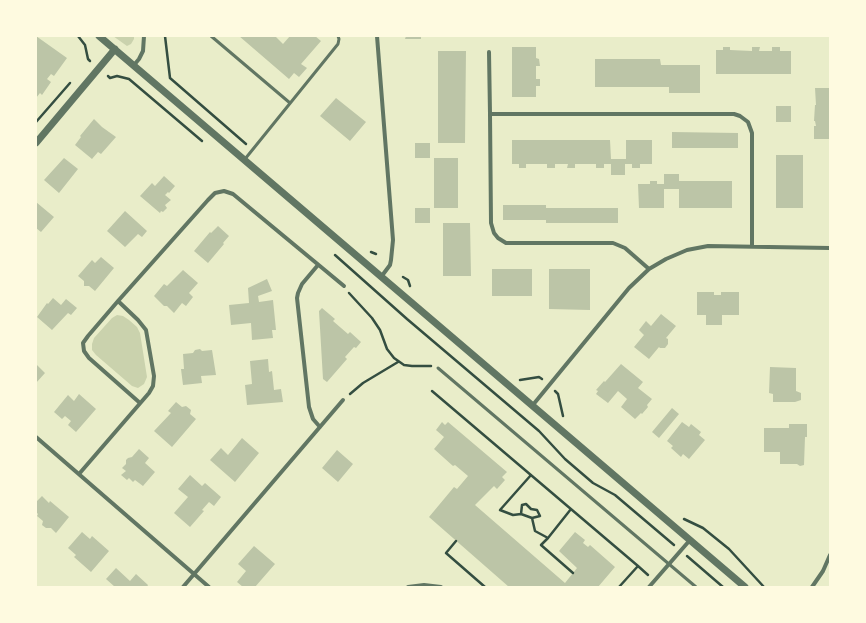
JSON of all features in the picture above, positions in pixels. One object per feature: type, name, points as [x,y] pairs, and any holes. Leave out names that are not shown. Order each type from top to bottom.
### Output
[{"type":"street","points":[[99,36],[746,587]]},
{"type":"street","points":[[134,65],[143,51],[144,36]]},
{"type":"street","points":[[377,36],[393,240],[392,260],[381,277]]},
{"type":"street","points":[[36,143],[115,49]]},
{"type":"street","points":[[489,52],[491,223],[494,233],[502,242],[506,243],[612,243],[625,248],[649,270]]},
{"type":"street","points":[[490,114],[729,114],[740,116],[748,122],[752,133],[752,246]]},
{"type":"street","points":[[140,403],[86,355],[83,347],[84,343],[88,336],[118,301],[215,193],[229,192],[233,194],[344,286]]},
{"type":"street","points":[[532,406],[638,278],[666,259],[687,250],[708,246],[830,248]]},
{"type":"street","points":[[318,265],[300,288],[297,298],[309,408],[313,419],[320,427]]},
{"type":"street","points":[[79,474],[152,389],[154,381],[148,336],[141,323],[118,301]]},
{"type":"street","points":[[183,587],[343,400]]},
{"type":"street","points":[[36,437],[209,587]]},
{"type":"street","points":[[649,587],[690,540]]},
{"type":"street","points":[[812,587],[823,571],[830,555]]},
{"type":"street","points":[[408,587],[424,585],[441,587]]},
{"type":"lane","points":[[211,36],[290,103]]},
{"type":"lane","points":[[244,160],[338,44],[338,36]]},
{"type":"lane","points":[[438,368],[696,587]]},
{"type":"path","points":[[78,36],[85,45],[89,60],[92,63]]},
{"type":"path","points":[[165,36],[170,78],[249,146]]},
{"type":"path","points":[[84,66],[89,60]]},
{"type":"path","points":[[106,74],[110,78],[117,76],[129,79],[203,142]]},
{"type":"path","points":[[36,122],[70,82]]},
{"type":"path","points":[[333,253],[407,319],[539,431],[565,459],[593,483],[615,495],[723,587]]},
{"type":"path","points":[[344,286],[372,318],[380,330],[390,354],[398,362],[412,366],[431,366],[438,368]]},
{"type":"path","points":[[343,400],[363,383],[398,362]]},
{"type":"path","points":[[432,391],[655,580]]},
{"type":"path","points":[[555,391],[558,394],[564,417]]},
{"type":"path","points":[[521,514],[522,505],[526,504],[531,509],[537,510],[540,516],[532,518],[521,514],[513,515],[500,510],[531,475]]},
{"type":"path","points":[[571,509],[541,545],[573,573]]},
{"type":"path","points":[[678,514],[714,536],[764,587]]},
{"type":"path","points":[[532,518],[534,531],[548,538]]},
{"type":"path","points":[[456,541],[446,553],[485,587]]},
{"type":"path","points":[[619,587],[638,566]]},
{"type":"green space","points":[[113,36],[134,36],[134,39],[131,44],[127,46]]},
{"type":"green space","points":[[117,315],[123,316],[129,320],[137,327],[140,333],[147,377],[144,384],[138,388],[132,386],[92,350],[94,338],[112,318]]},
{"type":"building","points":[[36,36],[67,58],[54,76],[51,74],[47,79],[51,82],[42,95],[40,93],[36,98]]},
{"type":"building","points":[[239,36],[275,36],[283,44],[290,36],[315,36],[321,41],[301,64],[307,68],[299,77],[294,73],[289,79]]},
{"type":"building","points":[[406,36],[421,36],[421,39],[405,39]]},
{"type":"building","points":[[512,47],[536,47],[536,58],[539,59],[540,66],[536,66],[536,79],[540,79],[540,86],[536,86],[536,97],[512,97]]},
{"type":"building","points":[[723,47],[730,47],[730,50],[752,51],[752,47],[760,47],[759,51],[772,51],[772,47],[780,47],[780,51],[791,51],[791,74],[716,74],[716,50],[723,50]]},
{"type":"building","points":[[438,51],[466,51],[465,143],[438,143]]},
{"type":"building","points":[[595,59],[660,59],[661,65],[700,65],[700,93],[669,93],[669,87],[595,87]]},
{"type":"building","points":[[815,88],[830,88],[830,139],[814,139],[814,126],[816,126],[814,121],[816,105]]},
{"type":"building","points":[[336,98],[366,122],[350,141],[320,116]]},
{"type":"building","points":[[776,106],[791,106],[791,122],[776,122]]},
{"type":"building","points":[[94,119],[116,137],[101,154],[98,152],[92,159],[75,145],[81,137],[80,136]]},
{"type":"building","points":[[672,132],[738,133],[738,148],[672,148]]},
{"type":"building","points":[[512,140],[610,140],[611,159],[626,159],[626,140],[652,140],[652,164],[640,164],[640,168],[632,168],[632,164],[625,164],[625,175],[611,175],[611,164],[604,164],[604,168],[596,168],[596,164],[575,164],[575,168],[567,168],[568,164],[555,164],[555,168],[547,168],[547,164],[526,164],[526,168],[519,168],[519,164],[512,164]]},
{"type":"building","points":[[415,143],[430,143],[430,158],[415,158]]},
{"type":"building","points":[[776,155],[803,155],[803,208],[776,208]]},
{"type":"building","points":[[64,158],[78,169],[59,193],[44,180]]},
{"type":"building","points":[[434,158],[458,158],[458,208],[434,208]]},
{"type":"building","points":[[664,174],[679,174],[679,181],[732,181],[732,208],[679,208],[679,189],[664,189],[664,208],[639,208],[638,184],[650,184],[650,181],[657,181],[657,184],[664,184]]},
{"type":"building","points":[[164,176],[175,186],[165,195],[171,200],[165,205],[167,208],[160,213],[140,196],[152,183],[155,186]]},
{"type":"building","points":[[36,202],[54,217],[41,232],[36,228]]},
{"type":"building","points":[[503,205],[546,205],[546,208],[618,208],[618,223],[546,223],[546,220],[503,220]]},
{"type":"building","points":[[415,208],[430,208],[430,223],[415,223]]},
{"type":"building","points":[[125,211],[147,231],[142,237],[138,234],[125,247],[107,231]]},
{"type":"building","points":[[443,223],[470,223],[471,276],[443,276]]},
{"type":"building","points":[[218,226],[229,236],[208,263],[194,251],[210,232],[211,233]]},
{"type":"building","points":[[101,257],[114,268],[95,291],[89,286],[84,286],[84,281],[78,276],[92,260],[95,263]]},
{"type":"building","points":[[492,269],[532,269],[532,296],[492,296]]},
{"type":"building","points":[[549,269],[590,269],[590,310],[549,309]]},
{"type":"building","points":[[183,270],[198,283],[189,293],[193,297],[186,306],[182,303],[174,313],[154,296],[164,284],[167,286]]},
{"type":"building","points":[[267,279],[272,291],[258,296],[259,302],[273,300],[276,330],[272,330],[273,338],[252,340],[251,323],[231,325],[229,305],[249,303],[248,288]]},
{"type":"building","points":[[697,292],[714,292],[714,295],[721,295],[721,292],[739,292],[739,315],[722,315],[722,325],[706,325],[706,315],[697,315]]},
{"type":"building","points":[[53,298],[61,305],[66,299],[77,308],[71,315],[68,313],[52,330],[37,317],[47,303],[48,304]]},
{"type":"building","points":[[322,308],[335,319],[333,321],[348,334],[350,332],[361,342],[345,357],[347,359],[327,382],[323,379],[319,311]]},
{"type":"building","points":[[661,314],[676,326],[666,338],[668,339],[668,344],[665,348],[659,347],[649,359],[634,347],[644,335],[639,330],[646,321],[651,326]]},
{"type":"building","points":[[200,349],[202,351],[212,350],[216,375],[201,376],[202,383],[183,385],[181,369],[184,369],[183,354],[193,353],[195,350]]},
{"type":"building","points":[[268,359],[269,372],[272,371],[274,390],[281,389],[283,402],[247,405],[245,385],[252,384],[250,361]]},
{"type":"building","points":[[36,364],[45,373],[36,383]]},
{"type":"building","points":[[621,364],[643,382],[638,388],[652,399],[647,405],[648,407],[635,419],[621,407],[627,399],[618,391],[608,403],[596,394],[598,391],[596,390]]},
{"type":"building","points":[[770,367],[796,368],[796,391],[801,393],[801,400],[795,402],[773,402],[773,394],[769,393]]},
{"type":"building","points":[[79,394],[96,409],[76,432],[68,425],[71,421],[65,416],[62,419],[54,412],[68,395],[74,401]]},
{"type":"building","points":[[176,402],[182,407],[186,406],[191,410],[190,414],[196,419],[172,447],[154,431],[171,413],[168,411]]},
{"type":"building","points":[[672,408],[679,414],[659,438],[652,432]]},
{"type":"building","points":[[442,422],[445,425],[448,422],[507,472],[502,477],[505,480],[497,489],[494,486],[475,505],[565,583],[577,568],[559,551],[575,532],[585,540],[583,543],[588,547],[590,545],[615,567],[598,587],[509,587],[429,517],[454,487],[457,489],[468,476],[455,465],[453,466],[434,449],[444,437],[436,430]]},
{"type":"building","points":[[682,422],[689,427],[691,424],[701,432],[699,435],[705,440],[689,459],[683,454],[681,457],[671,448],[673,446],[667,441]]},
{"type":"building","points":[[789,424],[807,424],[804,465],[780,464],[780,452],[764,452],[764,428],[789,428]]},
{"type":"building","points":[[242,438],[259,453],[235,482],[210,460],[221,448],[228,455]]},
{"type":"building","points":[[139,449],[149,458],[145,463],[155,472],[143,486],[135,480],[133,482],[129,478],[127,480],[121,475],[126,471],[122,468],[126,464],[126,460],[132,457]]},
{"type":"building","points":[[337,450],[353,464],[338,482],[322,468]]},
{"type":"building","points":[[190,475],[202,486],[205,483],[221,497],[214,506],[209,502],[202,510],[204,511],[190,527],[174,513],[188,497],[178,489]]},
{"type":"building","points":[[42,496],[49,503],[50,501],[69,517],[56,533],[51,528],[46,528],[42,525],[43,521],[37,516],[36,502]]},
{"type":"building","points":[[82,532],[90,539],[92,536],[109,551],[91,572],[74,557],[76,555],[68,548]]},
{"type":"building","points":[[254,546],[275,564],[255,587],[243,587],[237,582],[246,571],[238,564]]},
{"type":"building","points":[[116,568],[130,581],[136,574],[148,585],[147,587],[115,587],[106,579]]}]
